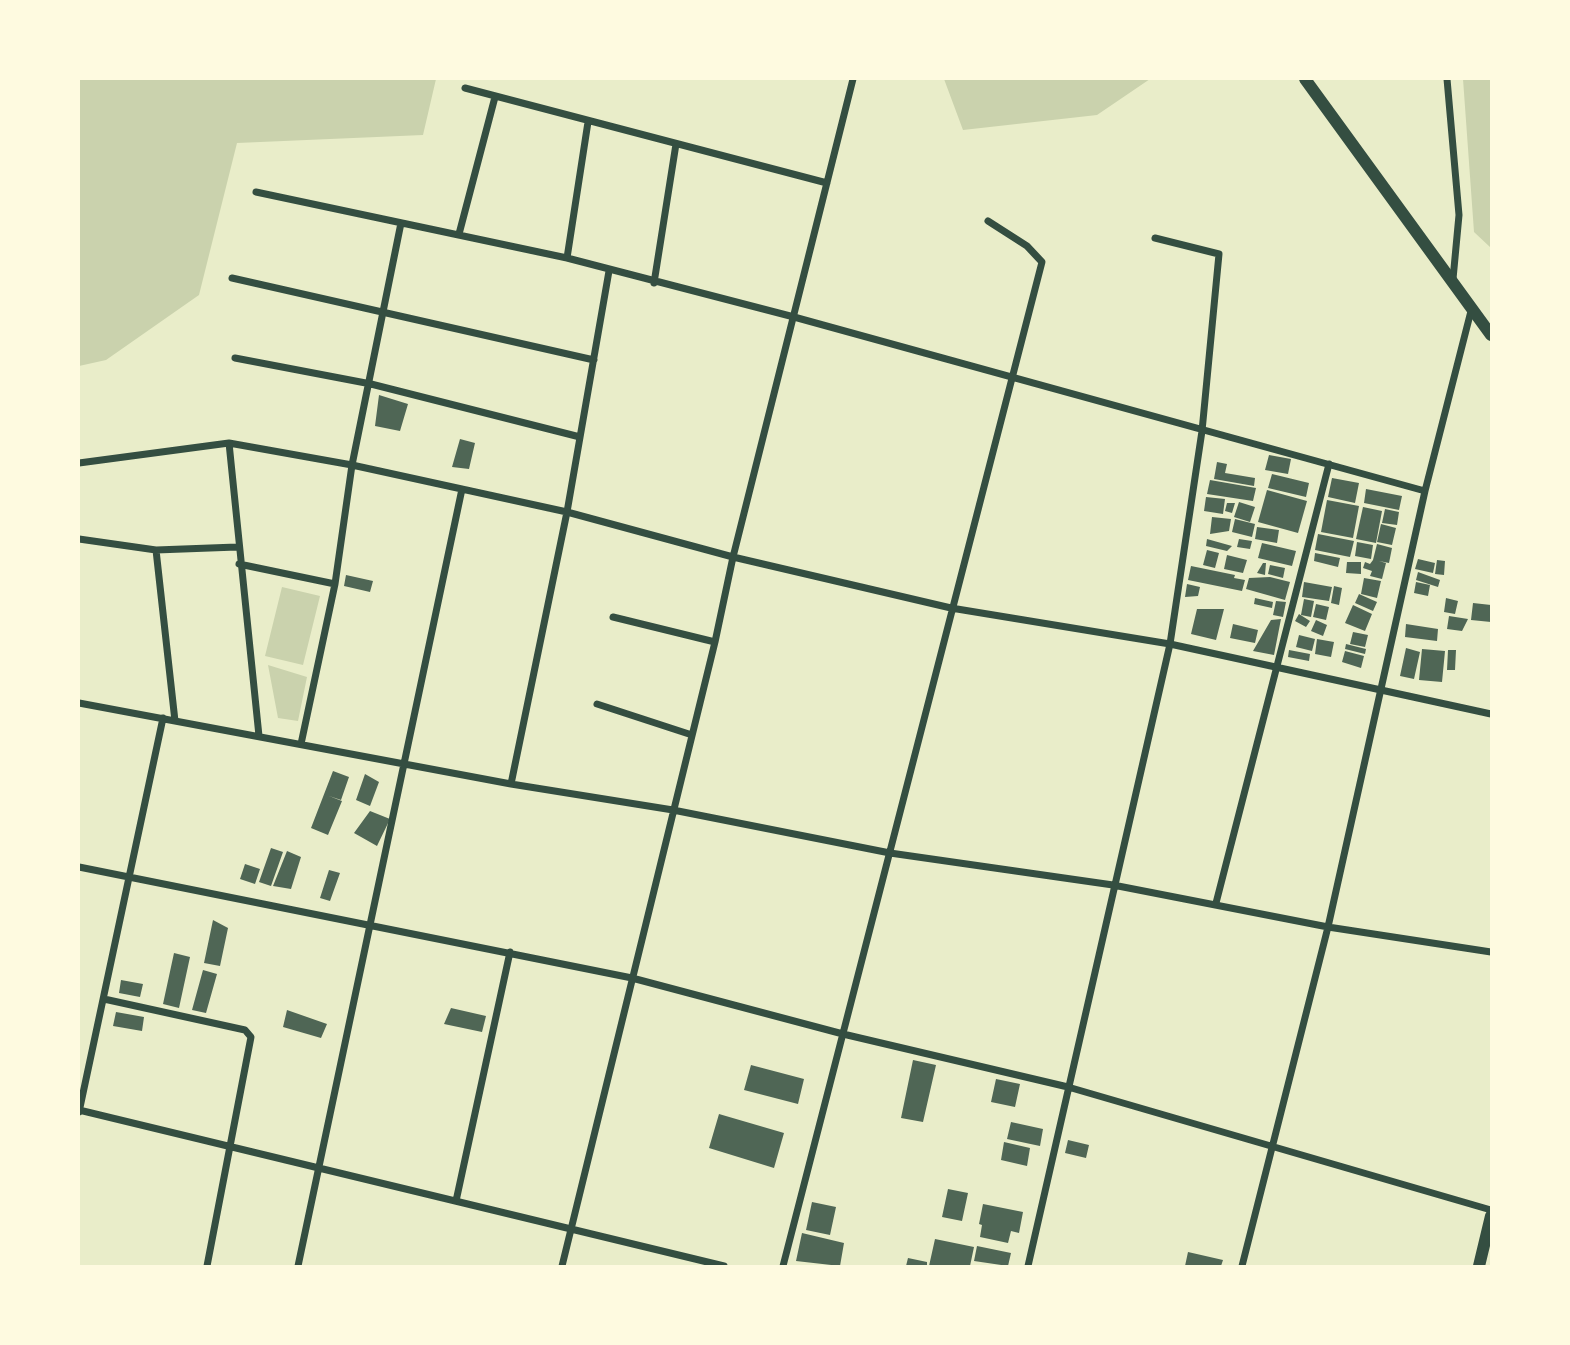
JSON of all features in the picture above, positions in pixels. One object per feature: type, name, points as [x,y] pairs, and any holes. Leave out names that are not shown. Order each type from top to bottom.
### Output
[{"type":"main road","points":[[1305,79],[1453,279],[1471,311],[1491,335]]},
{"type":"main road","points":[[1479,1266],[1491,1216]]},
{"type":"street","points":[[562,1266],[715,642],[733,557],[853,79]]},
{"type":"street","points":[[1447,79],[1459,215],[1453,279]]},
{"type":"street","points":[[465,88],[827,183]]},
{"type":"street","points":[[459,234],[495,97]]},
{"type":"street","points":[[567,258],[588,122]]},
{"type":"street","points":[[654,283],[676,144]]},
{"type":"street","points":[[256,192],[567,258],[654,283],[794,317],[1425,491]]},
{"type":"street","points":[[783,1266],[1042,262],[1027,246],[988,221]]},
{"type":"street","points":[[301,744],[335,584],[352,465],[371,384],[401,223]]},
{"type":"street","points":[[1028,1266],[1170,644],[1202,431],[1219,254],[1155,238]]},
{"type":"street","points":[[511,784],[567,512],[609,271]]},
{"type":"street","points":[[232,278],[594,360]]},
{"type":"street","points":[[1242,1266],[1328,927],[1425,491],[1471,311]]},
{"type":"street","points":[[235,358],[371,384],[580,437]]},
{"type":"street","points":[[229,443],[237,547],[259,736]]},
{"type":"street","points":[[79,463],[229,443],[352,465],[567,512],[733,557],[951,608],[1170,644],[1491,713]]},
{"type":"street","points":[[1216,903],[1279,668],[1329,464]]},
{"type":"street","points":[[298,1266],[462,489]]},
{"type":"street","points":[[79,539],[156,550],[237,547]]},
{"type":"street","points":[[156,550],[176,721]]},
{"type":"street","points":[[239,564],[335,584]]},
{"type":"street","points":[[613,617],[715,642]]},
{"type":"street","points":[[79,704],[405,762],[511,784],[673,810],[890,853],[1113,885],[1328,927],[1491,952]]},
{"type":"street","points":[[597,704],[692,735]]},
{"type":"street","points":[[163,718],[79,1111],[724,1266]]},
{"type":"street","points":[[79,867],[632,978],[843,1034],[1068,1087],[1491,1210]]},
{"type":"street","points":[[456,1201],[510,953]]},
{"type":"street","points":[[104,999],[245,1030],[251,1037],[207,1266]]},
{"type":"green space","points":[[79,79],[436,79],[423,135],[237,143],[199,295],[106,360],[79,366]]},
{"type":"green space","points":[[944,79],[1150,79],[1097,115],[963,130]]},
{"type":"green space","points":[[1463,79],[1491,79],[1491,248],[1474,232]]},
{"type":"green space","points":[[282,587],[320,596],[303,665],[265,656]]},
{"type":"green space","points":[[268,665],[307,677],[298,721],[278,718]]},
{"type":"building","points":[[379,395],[408,404],[400,431],[375,426]]},
{"type":"building","points":[[460,439],[475,443],[469,469],[452,467]]},
{"type":"building","points":[[1269,455],[1291,459],[1288,474],[1265,470]]},
{"type":"building","points":[[1217,462],[1227,464],[1225,473],[1255,478],[1254,486],[1214,479]]},
{"type":"building","points":[[1272,474],[1309,483],[1306,497],[1268,488]]},
{"type":"building","points":[[1332,478],[1359,483],[1355,503],[1328,497]]},
{"type":"building","points":[[1210,480],[1256,488],[1253,501],[1207,494]]},
{"type":"building","points":[[1366,489],[1402,496],[1399,510],[1364,503]]},
{"type":"building","points":[[1267,490],[1307,501],[1298,533],[1258,522]]},
{"type":"building","points":[[1206,497],[1225,499],[1223,514],[1204,511]]},
{"type":"building","points":[[1327,500],[1359,506],[1353,538],[1321,532]]},
{"type":"building","points":[[1239,502],[1255,507],[1250,522],[1234,517]]},
{"type":"building","points":[[1227,503],[1235,503],[1232,513],[1225,511]]},
{"type":"building","points":[[1363,507],[1382,511],[1376,543],[1356,539]]},
{"type":"building","points":[[1385,509],[1399,512],[1397,525],[1382,523]]},
{"type":"building","points":[[1212,517],[1231,519],[1229,531],[1210,534]]},
{"type":"building","points":[[1235,519],[1255,524],[1252,537],[1232,532]]},
{"type":"building","points":[[1381,524],[1396,528],[1392,545],[1377,542]]},
{"type":"building","points":[[1257,527],[1279,530],[1277,543],[1255,539]]},
{"type":"building","points":[[1318,534],[1354,541],[1350,557],[1315,550]]},
{"type":"building","points":[[1207,539],[1232,546],[1227,551],[1206,546]]},
{"type":"building","points":[[1239,539],[1252,541],[1250,549],[1237,547]]},
{"type":"building","points":[[1357,542],[1373,545],[1371,559],[1355,556]]},
{"type":"building","points":[[1262,543],[1296,551],[1292,566],[1258,558]]},
{"type":"building","points":[[1377,544],[1392,548],[1389,563],[1379,561],[1386,563],[1382,579],[1370,576],[1372,571],[1363,568],[1365,562],[1370,564],[1373,560]]},
{"type":"building","points":[[1207,550],[1219,553],[1215,568],[1203,565]]},
{"type":"building","points":[[1315,553],[1340,558],[1338,567],[1314,561]]},
{"type":"building","points":[[1227,555],[1247,560],[1243,573],[1224,569]]},
{"type":"building","points":[[1418,559],[1435,563],[1433,573],[1415,569]]},
{"type":"building","points":[[1437,560],[1445,561],[1444,575],[1435,574]]},
{"type":"building","points":[[1347,562],[1361,562],[1361,574],[1346,573]]},
{"type":"building","points":[[1263,563],[1266,563],[1265,575],[1257,573]]},
{"type":"building","points":[[1270,565],[1285,568],[1283,578],[1268,574]]},
{"type":"building","points":[[1191,566],[1235,575],[1234,578],[1245,580],[1242,591],[1188,580]]},
{"type":"building","points":[[1418,572],[1440,580],[1438,587],[1416,580]]},
{"type":"building","points":[[346,575],[373,581],[370,592],[344,586]]},
{"type":"building","points":[[1270,577],[1290,582],[1285,600],[1246,589],[1249,578]]},
{"type":"building","points":[[1364,578],[1381,581],[1377,598],[1361,594]]},
{"type":"building","points":[[1304,582],[1332,587],[1329,601],[1302,597]]},
{"type":"building","points":[[1416,582],[1430,585],[1428,596],[1414,593]]},
{"type":"building","points":[[1187,584],[1200,587],[1198,596],[1185,597]]},
{"type":"building","points":[[1334,586],[1342,588],[1339,605],[1331,603]]},
{"type":"building","points":[[1359,594],[1377,602],[1373,611],[1355,603]]},
{"type":"building","points":[[1255,598],[1273,602],[1272,608],[1254,604]]},
{"type":"building","points":[[1446,598],[1458,601],[1455,614],[1444,612]]},
{"type":"building","points":[[1304,599],[1314,601],[1311,617],[1301,615]]},
{"type":"building","points":[[1276,601],[1286,602],[1283,617],[1273,615]]},
{"type":"building","points":[[1473,603],[1491,605],[1491,622],[1471,620]]},
{"type":"building","points":[[1316,604],[1329,607],[1326,620],[1313,617]]},
{"type":"building","points":[[1353,605],[1372,614],[1365,631],[1345,623]]},
{"type":"building","points":[[1197,609],[1224,609],[1216,640],[1191,634]]},
{"type":"building","points":[[1299,614],[1310,621],[1306,627],[1295,621]]},
{"type":"building","points":[[1449,616],[1468,619],[1462,631],[1447,629]]},
{"type":"building","points":[[1281,619],[1274,655],[1253,651],[1271,620]]},
{"type":"building","points":[[1316,620],[1327,625],[1323,636],[1311,631]]},
{"type":"building","points":[[1233,624],[1258,630],[1255,643],[1230,638]]},
{"type":"building","points":[[1406,624],[1438,629],[1437,641],[1405,637]]},
{"type":"building","points":[[1353,632],[1368,635],[1365,647],[1350,644]]},
{"type":"building","points":[[1299,635],[1315,639],[1312,651],[1296,647]]},
{"type":"building","points":[[1317,639],[1334,642],[1331,657],[1315,654]]},
{"type":"building","points":[[1346,644],[1366,649],[1365,654],[1345,649]]},
{"type":"building","points":[[1406,648],[1420,652],[1414,679],[1400,676]]},
{"type":"building","points":[[1422,649],[1445,651],[1442,682],[1419,680]]},
{"type":"building","points":[[1289,650],[1310,654],[1309,661],[1288,657]]},
{"type":"building","points":[[1448,650],[1456,650],[1455,670],[1447,670]]},
{"type":"building","points":[[1345,651],[1364,656],[1361,668],[1342,662]]},
{"type":"building","points":[[333,771],[349,777],[341,800],[329,796],[342,801],[328,835],[311,828]]},
{"type":"building","points":[[365,774],[379,782],[370,806],[356,800]]},
{"type":"building","points":[[370,811],[390,819],[377,846],[354,833]]},
{"type":"building","points":[[271,848],[283,852],[271,886],[259,882]]},
{"type":"building","points":[[287,851],[301,857],[291,889],[273,886]]},
{"type":"building","points":[[245,864],[260,869],[255,884],[240,879]]},
{"type":"building","points":[[329,870],[340,873],[330,901],[320,898]]},
{"type":"building","points":[[213,920],[228,928],[220,966],[204,963]]},
{"type":"building","points":[[174,953],[190,957],[179,1008],[163,1004]]},
{"type":"building","points":[[203,970],[217,974],[206,1013],[192,1010]]},
{"type":"building","points":[[121,980],[143,984],[140,997],[119,993]]},
{"type":"building","points":[[451,1008],[486,1016],[482,1032],[444,1024]]},
{"type":"building","points":[[287,1010],[327,1024],[321,1038],[283,1027]]},
{"type":"building","points":[[116,1012],[144,1017],[142,1031],[113,1026]]},
{"type":"building","points":[[913,1060],[936,1065],[923,1122],[901,1118]]},
{"type":"building","points":[[751,1065],[804,1079],[798,1104],[744,1090]]},
{"type":"building","points":[[996,1079],[1020,1084],[1015,1107],[991,1102]]},
{"type":"building","points":[[719,1114],[784,1133],[774,1168],[709,1148]]},
{"type":"building","points":[[1011,1122],[1043,1129],[1040,1146],[1007,1139]]},
{"type":"building","points":[[1068,1140],[1089,1145],[1086,1158],[1065,1153]]},
{"type":"building","points":[[1004,1142],[1030,1148],[1027,1166],[1001,1160]]},
{"type":"building","points":[[948,1189],[968,1193],[962,1221],[942,1217]]},
{"type":"building","points":[[812,1202],[836,1207],[830,1235],[806,1230]]},
{"type":"building","points":[[983,1204],[1023,1212],[1019,1233],[1011,1231],[1008,1243],[980,1237],[982,1225],[979,1224]]},
{"type":"building","points":[[802,1233],[844,1243],[840,1266],[796,1261]]},
{"type":"building","points":[[935,1239],[974,1247],[970,1266],[929,1266]]},
{"type":"building","points":[[977,1246],[1011,1253],[1008,1266],[974,1261]]},
{"type":"building","points":[[1188,1252],[1223,1260],[1221,1266],[1185,1266]]},
{"type":"building","points":[[908,1258],[927,1262],[927,1266],[906,1266]]}]
